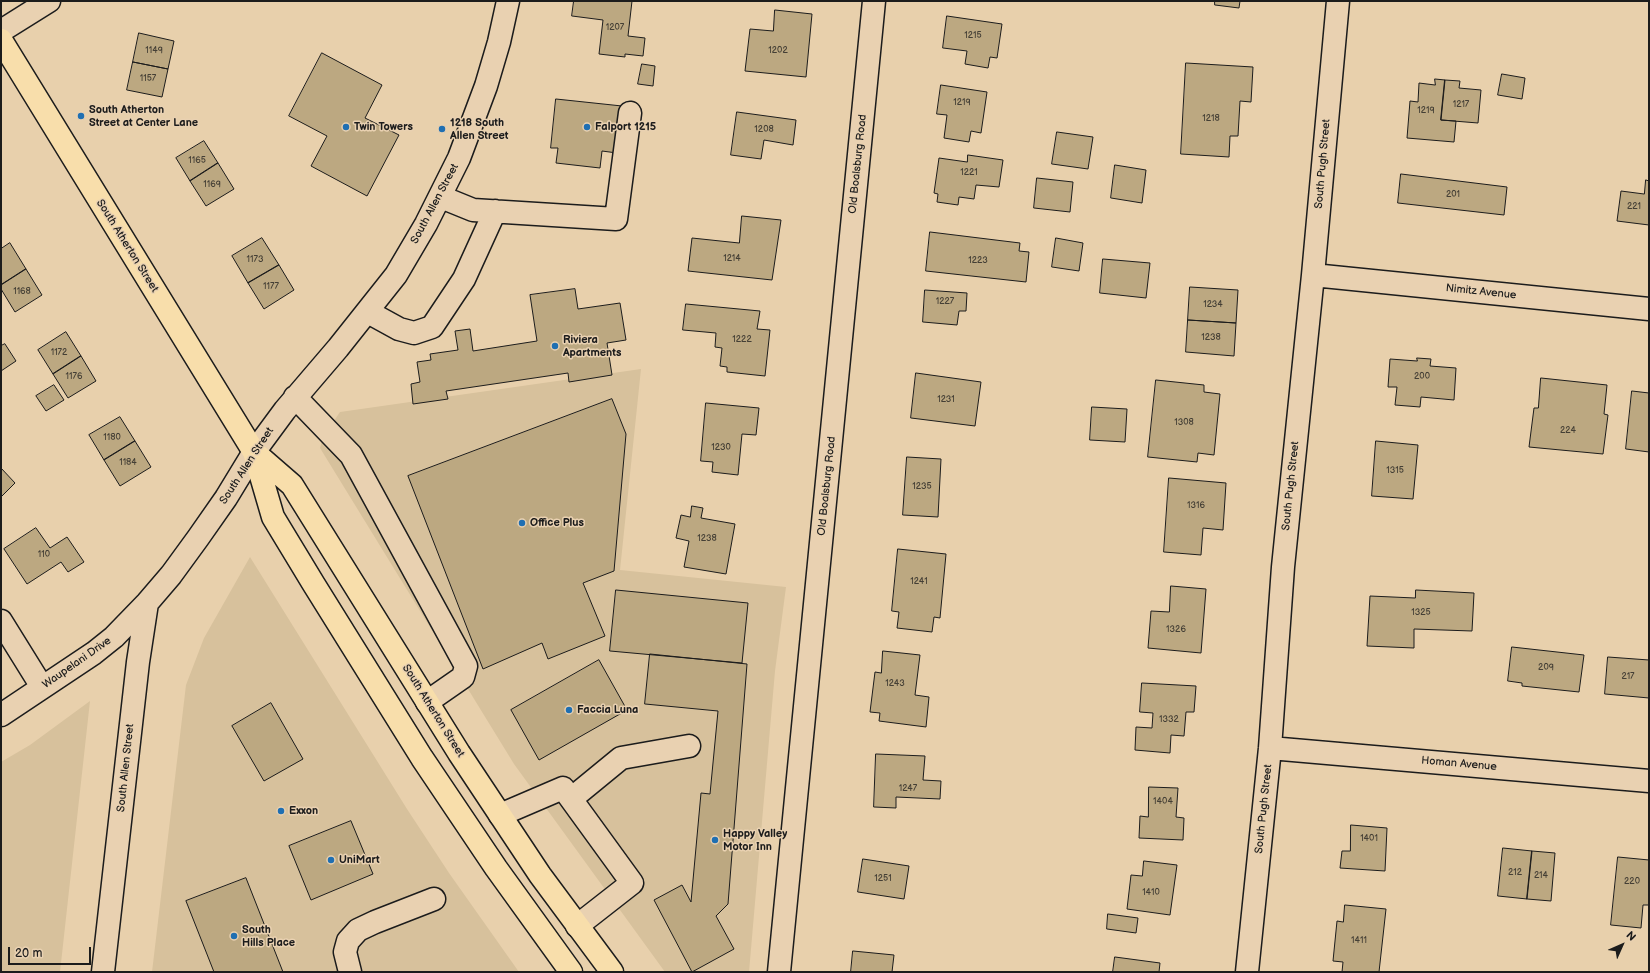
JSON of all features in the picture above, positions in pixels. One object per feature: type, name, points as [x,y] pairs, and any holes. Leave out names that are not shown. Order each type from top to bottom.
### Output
[{"type":"main road","name":"South Atherton Street","points":[[1,40],[254,452],[273,517],[313,583],[422,758],[496,868],[571,972]]},
{"type":"main road","name":"South Atherton Street","points":[[254,452],[292,485],[427,702],[500,815],[577,926],[612,972]]},
{"type":"street","points":[[1,31],[49,1]]},
{"type":"street","name":"South Allen Street","points":[[104,972],[138,662],[147,603],[171,575],[198,538],[226,498],[254,452],[295,397],[368,312],[396,275],[441,197],[459,158],[486,86],[499,42],[508,1]]},
{"type":"street","name":"Old Boalsburg Road","points":[[779,972],[874,1]]},
{"type":"street","name":"South Pugh Street","points":[[1247,972],[1270,748],[1283,566],[1313,275],[1338,1]]},
{"type":"street","points":[[441,197],[473,210],[616,219],[630,113]]},
{"type":"street","points":[[368,312],[399,329],[414,333],[432,327],[464,279],[495,211]]},
{"type":"street","name":"Nimitz Avenue","points":[[1313,275],[1649,310]]},
{"type":"street","points":[[295,397],[351,455],[466,666],[463,678],[427,702]]},
{"type":"street","name":"Waupelani Drive","points":[[1,715],[88,657],[114,637],[147,603]]},
{"type":"street","points":[[1,621],[42,688]]},
{"type":"street","points":[[571,799],[621,758],[689,746]]},
{"type":"street","name":"Homan Avenue","points":[[1270,748],[1649,781]]},
{"type":"street","points":[[500,815],[563,788],[632,883],[577,926]]},
{"type":"street","points":[[350,972],[345,952],[348,941],[358,930],[434,899]]},
{"type":"shaded area","points":[[641,369],[620,570],[786,587],[775,671],[749,972],[665,972],[514,764],[320,448],[323,437],[340,412]]},
{"type":"shaded area","points":[[250,557],[407,809],[449,873],[519,972],[152,972],[186,685],[204,638]]},
{"type":"shaded area","points":[[90,701],[60,972],[1,972],[1,762],[30,745]]},
{"type":"building","points":[[574,1],[632,1],[628,36],[645,38],[643,56],[625,54],[625,57],[599,54],[603,20],[572,16]]},
{"type":"building","points":[[1215,1],[1240,1],[1239,8],[1215,5]]},
{"type":"building","points":[[775,10],[812,14],[806,77],[745,71],[750,29],[773,31]]},
{"type":"building","points":[[947,16],[1002,24],[997,58],[990,57],[988,68],[965,64],[967,51],[943,48]]},
{"type":"building","points":[[139,33],[174,41],[168,69],[133,62]]},
{"type":"building","name":"Twin Towers","points":[[322,53],[382,85],[365,118],[399,135],[367,196],[311,166],[327,136],[289,116]]},
{"type":"building","points":[[133,62],[168,69],[162,97],[127,90]]},
{"type":"building","points":[[1186,63],[1253,67],[1251,102],[1240,101],[1238,136],[1230,136],[1229,157],[1181,154]]},
{"type":"building","points":[[642,64],[655,66],[653,86],[638,84]]},
{"type":"building","points":[[1502,74],[1525,78],[1522,99],[1498,95]]},
{"type":"building","points":[[1435,79],[1445,80],[1441,120],[1456,121],[1454,142],[1407,138],[1410,101],[1418,102],[1419,83],[1435,85]]},
{"type":"building","points":[[1445,80],[1460,81],[1459,88],[1481,90],[1478,123],[1441,120]]},
{"type":"building","points":[[941,85],[987,92],[981,133],[971,131],[969,142],[944,138],[947,115],[937,114]]},
{"type":"building","name":"Falport 1215","points":[[556,99],[622,106],[617,153],[602,151],[600,168],[556,163],[558,148],[551,148]]},
{"type":"building","points":[[737,112],[796,120],[793,145],[764,140],[761,159],[731,155]]},
{"type":"building","points":[[1057,132],[1093,137],[1088,169],[1052,164]]},
{"type":"building","points":[[204,141],[218,163],[190,181],[176,158]]},
{"type":"building","points":[[968,155],[1003,160],[999,187],[976,185],[974,199],[959,197],[958,205],[937,202],[938,194],[934,193],[939,158],[967,162]]},
{"type":"building","points":[[218,163],[234,189],[206,206],[190,181]]},
{"type":"building","points":[[1115,165],[1146,170],[1142,203],[1111,198]]},
{"type":"building","points":[[1401,174],[1507,187],[1504,215],[1398,203]]},
{"type":"building","points":[[1037,178],[1073,182],[1070,212],[1034,208]]},
{"type":"building","points":[[1646,180],[1649,181],[1649,225],[1617,221],[1621,191],[1644,194]]},
{"type":"building","points":[[742,216],[781,220],[772,280],[688,271],[692,238],[739,243]]},
{"type":"building","points":[[930,232],[1020,243],[1019,251],[1029,252],[1026,282],[926,271]]},
{"type":"building","points":[[262,238],[279,265],[248,283],[232,256]]},
{"type":"building","points":[[1056,238],[1083,243],[1079,271],[1052,267]]},
{"type":"building","points":[[10,243],[26,269],[1,285],[1,249]]},
{"type":"building","points":[[1103,259],[1150,263],[1146,298],[1100,293]]},
{"type":"building","points":[[279,265],[294,290],[264,309],[248,283]]},
{"type":"building","points":[[26,269],[42,295],[15,312],[1,289],[1,285]]},
{"type":"building","points":[[1190,287],[1238,290],[1236,323],[1188,320]]},
{"type":"building","name":"Riviera Apartments","points":[[575,289],[578,309],[620,303],[626,340],[607,343],[612,375],[569,382],[568,373],[446,391],[448,399],[413,404],[411,384],[420,382],[417,362],[431,360],[430,354],[458,350],[455,331],[470,329],[473,351],[537,341],[530,295]]},
{"type":"building","points":[[925,290],[967,293],[966,311],[959,311],[957,325],[923,322]]},
{"type":"building","points":[[686,304],[760,311],[757,329],[770,330],[765,376],[727,372],[727,367],[720,366],[722,348],[715,347],[716,333],[683,330]]},
{"type":"building","points":[[1188,320],[1236,323],[1234,356],[1186,352]]},
{"type":"building","points":[[66,332],[81,356],[53,374],[38,350]]},
{"type":"building","points":[[5,344],[16,361],[1,371],[1,346]]},
{"type":"building","points":[[81,356],[96,381],[68,398],[53,374]]},
{"type":"building","points":[[1417,358],[1431,359],[1430,366],[1456,368],[1454,400],[1421,397],[1420,407],[1395,405],[1397,387],[1388,387],[1390,359],[1417,361]]},
{"type":"building","points":[[916,373],[981,382],[975,426],[911,418]]},
{"type":"building","points":[[1541,378],[1607,385],[1604,414],[1608,415],[1603,454],[1529,447],[1534,408],[1538,408]]},
{"type":"building","points":[[1156,380],[1204,385],[1204,392],[1220,394],[1214,455],[1198,453],[1197,462],[1148,457]]},
{"type":"building","points":[[54,385],[64,400],[46,411],[36,396]]},
{"type":"building","points":[[1632,391],[1649,393],[1649,452],[1626,449]]},
{"type":"building","name":"Office Plus","points":[[612,399],[626,434],[614,571],[583,583],[605,636],[548,659],[542,643],[483,669],[408,476]]},
{"type":"building","points":[[706,403],[759,408],[756,435],[742,434],[738,475],[712,472],[713,462],[701,461]]},
{"type":"building","points":[[1092,407],[1127,409],[1125,442],[1090,440]]},
{"type":"building","points":[[120,417],[135,441],[104,460],[89,435]]},
{"type":"building","points":[[135,441],[151,467],[120,486],[104,460]]},
{"type":"building","points":[[1376,441],[1418,445],[1413,499],[1372,496]]},
{"type":"building","points":[[907,457],[941,459],[938,517],[903,515]]},
{"type":"building","points":[[1,468],[15,483],[1,497]]},
{"type":"building","points":[[1169,478],[1226,483],[1223,530],[1203,528],[1201,555],[1164,552]]},
{"type":"building","points":[[692,506],[703,508],[701,518],[735,524],[726,574],[684,567],[689,541],[676,538],[681,515],[690,517]]},
{"type":"building","points":[[36,528],[50,548],[67,537],[84,562],[68,572],[61,562],[27,584],[4,549]]},
{"type":"building","points":[[898,549],[946,554],[940,618],[934,617],[932,632],[897,628],[899,612],[892,611]]},
{"type":"building","points":[[1171,586],[1206,589],[1201,653],[1148,648],[1151,611],[1169,612]]},
{"type":"building","points":[[616,590],[748,603],[742,663],[610,651]]},
{"type":"building","points":[[1416,590],[1474,593],[1472,631],[1414,629],[1414,648],[1367,646],[1370,596],[1415,598]]},
{"type":"building","points":[[1512,647],[1584,655],[1579,692],[1522,686],[1522,683],[1508,681]]},
{"type":"building","points":[[883,651],[920,655],[915,695],[929,697],[926,727],[879,721],[880,713],[870,712],[875,672],[881,673]]},
{"type":"building","name":"Happy Valley Motor Inn","points":[[650,654],[747,664],[728,904],[716,916],[734,949],[692,972],[654,900],[682,885],[691,902],[701,793],[710,794],[718,711],[645,704]]},
{"type":"building","points":[[1608,657],[1649,660],[1649,698],[1605,694]]},
{"type":"building","name":"Faccia Luna","points":[[599,660],[627,710],[539,760],[511,710]]},
{"type":"building","points":[[1142,683],[1196,686],[1194,712],[1186,712],[1184,736],[1171,735],[1170,753],[1135,750],[1136,727],[1152,728],[1153,713],[1140,712]]},
{"type":"building","points":[[271,703],[303,759],[264,781],[232,726]]},
{"type":"building","points":[[876,754],[925,756],[923,780],[941,781],[940,799],[896,797],[896,808],[874,807]]},
{"type":"building","points":[[1149,787],[1178,788],[1176,817],[1184,818],[1183,840],[1139,838],[1140,816],[1148,817]]},
{"type":"building","name":"UniMart","points":[[351,821],[373,874],[311,900],[289,846]]},
{"type":"building","points":[[1351,825],[1387,828],[1385,871],[1340,868],[1342,851],[1350,851]]},
{"type":"building","points":[[1503,848],[1532,851],[1527,899],[1498,896]]},
{"type":"building","points":[[1532,851],[1555,853],[1551,901],[1527,899]]},
{"type":"building","points":[[1618,857],[1649,860],[1649,905],[1643,905],[1641,928],[1611,925]]},
{"type":"building","points":[[863,859],[909,866],[904,899],[858,892]]},
{"type":"building","points":[[1144,861],[1177,865],[1170,915],[1127,909],[1131,875],[1142,876]]},
{"type":"building","name":"South Hills Place","points":[[246,878],[283,972],[214,972],[186,901]]},
{"type":"building","points":[[1345,905],[1386,909],[1379,972],[1342,972],[1343,962],[1333,961],[1337,921],[1343,922]]},
{"type":"building","points":[[1108,914],[1138,918],[1136,933],[1107,929]]},
{"type":"building","points":[[853,951],[894,955],[892,972],[851,972]]},
{"type":"building","points":[[1115,957],[1160,963],[1159,972],[1113,972]]},
{"type":"place","name":"South Atherton Street at Center Lane","points":[[81,116]]},
{"type":"place","name":"Twin Towers","points":[[346,127]]},
{"type":"place","name":"Falport 1215","points":[[587,127]]},
{"type":"place","name":"1218 South Allen Street","points":[[442,129]]},
{"type":"place","name":"Riviera Apartments","points":[[555,346]]},
{"type":"place","name":"Office Plus","points":[[522,523]]},
{"type":"place","name":"Faccia Luna","points":[[569,710]]},
{"type":"place","name":"Exxon","points":[[281,811]]},
{"type":"place","name":"Happy Valley Motor Inn","points":[[715,840]]},
{"type":"place","name":"UniMart","points":[[331,860]]},
{"type":"place","name":"South Hills Place","points":[[234,936]]}]
